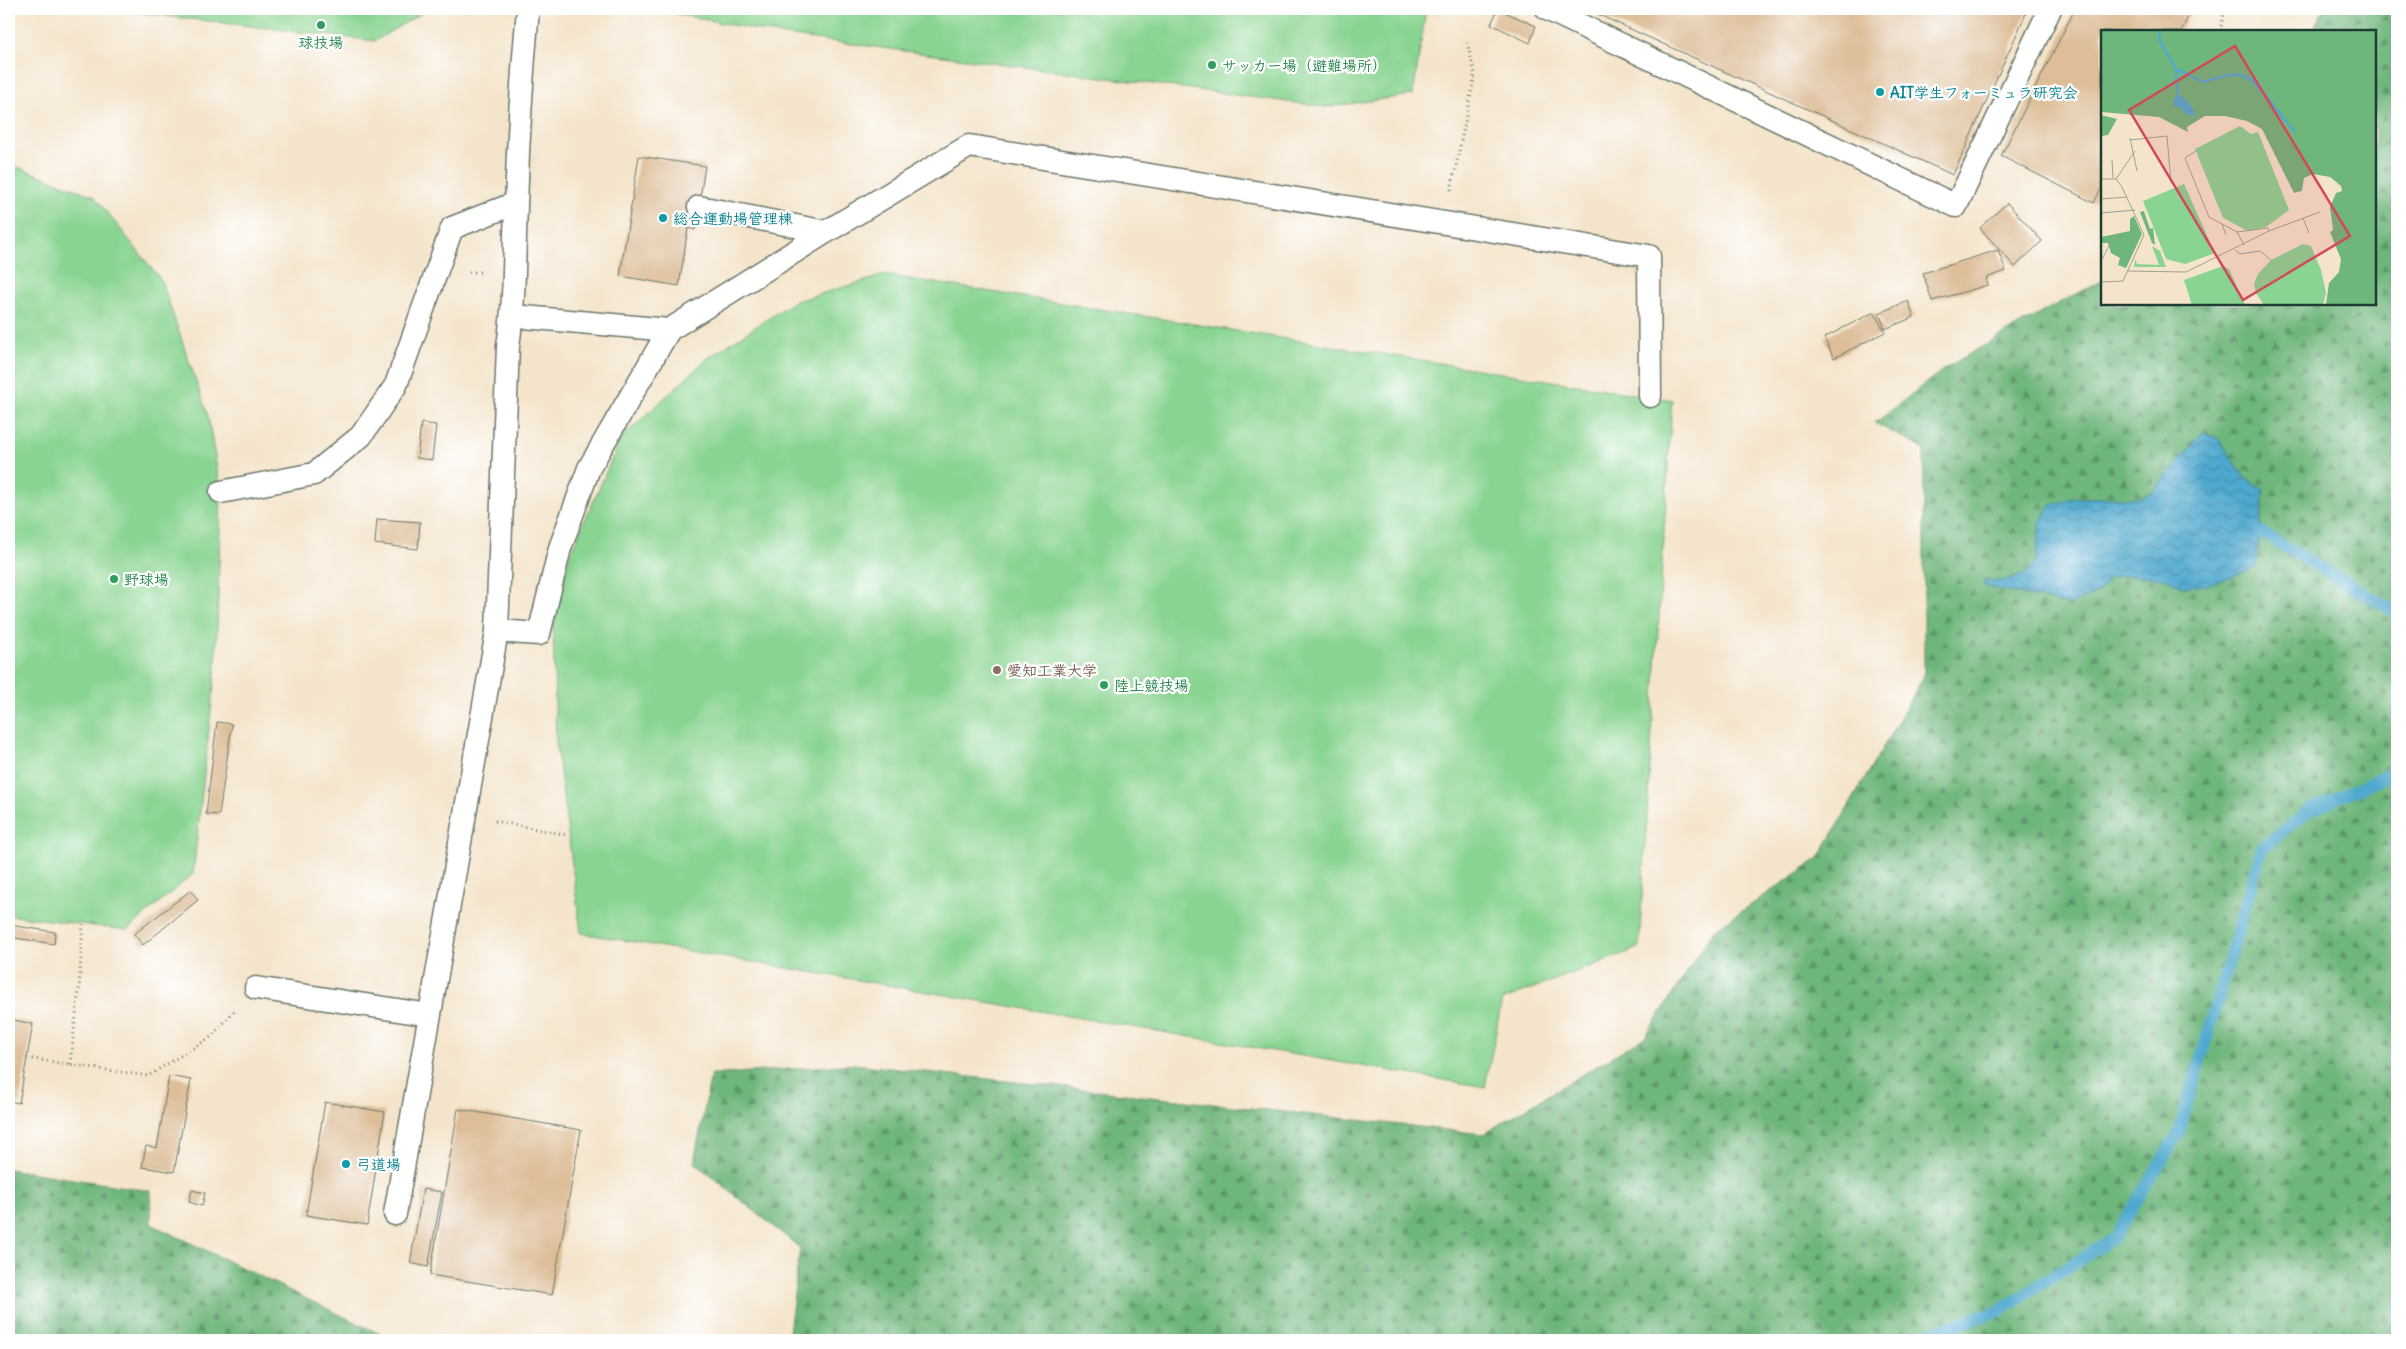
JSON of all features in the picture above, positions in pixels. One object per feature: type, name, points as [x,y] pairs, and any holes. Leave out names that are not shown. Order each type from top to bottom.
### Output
[{"type":"lane","points":[[395,1214],[497,631],[508,346],[513,316],[516,204],[528,9]]},
{"type":"lane","points":[[1547,9],[1956,206],[2050,9]]},
{"type":"lane","points":[[497,631],[539,634],[560,548],[589,468],[669,330],[969,146],[1649,256],[1650,396]]},
{"type":"lane","points":[[221,492],[314,474],[361,436],[396,385],[452,228],[516,204]]},
{"type":"lane","points":[[699,207],[826,232]]},
{"type":"lane","points":[[513,316],[669,330]]},
{"type":"lane","points":[[256,988],[430,1015]]},
{"type":"path","points":[[2220,30],[2225,9]]},
{"type":"path","points":[[1444,223],[1476,74],[1466,43]]},
{"type":"path","points":[[437,272],[514,272]]},
{"type":"path","points":[[465,816],[568,835]]},
{"type":"path","points":[[70,1064],[79,990],[83,924]]},
{"type":"path","points":[[27,1058],[148,1076],[211,1037],[256,988]]},
{"type":"green space","name":"球技場","points":[[107,9],[428,9],[375,41]]},
{"type":"green space","name":"サッカー場（避難場所）","points":[[652,9],[1426,9],[1413,95],[1326,107],[777,34]]},
{"type":"green space","points":[[2324,9],[2397,9],[2397,1340],[788,1340],[800,1248],[694,1162],[711,1075],[854,1064],[1483,1134],[1645,1037],[1713,931],[1819,858],[1924,676],[1924,449],[1875,423],[1945,368],[2055,305],[2101,282],[2101,305],[2376,305],[2376,30],[2313,30]]},
{"type":"green space","name":"野球場","points":[[9,164],[94,196],[161,280],[208,416],[221,492],[216,666],[193,874],[127,930],[9,915]]},
{"type":"green space","name":"陸上競技場","points":[[885,275],[1672,400],[1639,948],[1502,1000],[1485,1087],[581,933],[556,742],[553,628],[569,557],[621,438],[708,358],[793,302]]},
{"type":"green space","points":[[9,1169],[151,1191],[151,1224],[382,1335],[386,1340],[9,1340]]},
{"type":"water","points":[[2203,432],[2219,439],[2246,479],[2264,489],[2256,568],[2207,585],[2183,587],[2166,578],[2127,575],[2111,577],[2098,592],[2069,605],[1984,586],[1986,580],[2005,581],[2026,574],[2036,561],[2040,523],[2051,505],[2074,498],[2141,498],[2155,490]]},
{"type":"building","points":[[1498,9],[1536,26],[1530,43],[1491,24]]},
{"type":"building","name":"AIT学生フォーミュラ研究会","points":[[1586,9],[2028,9],[1953,175]]},
{"type":"building","points":[[2075,9],[2192,9],[2182,30],[2101,30],[2101,189],[2094,203],[2001,156]]},
{"type":"building","name":"総合運動場管理棟","points":[[639,156],[705,166],[695,230],[688,228],[679,286],[620,276]]},
{"type":"building","points":[[2007,203],[2042,241],[2015,267],[1980,228]]},
{"type":"building","points":[[1998,250],[2006,271],[1986,278],[1988,285],[1932,301],[1923,273]]},
{"type":"building","points":[[1908,301],[1914,317],[1885,329],[1879,313]]},
{"type":"building","points":[[1874,312],[1885,332],[1834,358],[1824,338]]},
{"type":"building","points":[[421,423],[436,425],[432,460],[417,458]]},
{"type":"building","points":[[377,519],[420,522],[418,549],[375,544]]},
{"type":"building","points":[[217,722],[232,724],[219,815],[206,814]]},
{"type":"building","points":[[191,890],[198,900],[143,945],[134,934]]},
{"type":"building","points":[[9,925],[55,932],[54,944],[9,937]]},
{"type":"building","points":[[9,1019],[33,1024],[19,1103],[9,1101]]},
{"type":"building","points":[[169,1076],[191,1080],[174,1172],[142,1167],[146,1146],[157,1148]]},
{"type":"building","name":"弓道場","points":[[325,1102],[385,1112],[367,1225],[306,1215]]},
{"type":"building","points":[[458,1109],[581,1130],[552,1295],[430,1275]]},
{"type":"building","points":[[423,1189],[442,1192],[428,1267],[410,1263]]},
{"type":"building","points":[[192,1190],[205,1193],[202,1206],[189,1202]]},
{"type":"waterway","points":[[2260,532],[2397,613]]},
{"type":"waterway","points":[[1908,1340],[1999,1311],[2115,1237],[2179,1132],[2262,848],[2308,811],[2397,771]]},
{"type":"place","name":"球技場","points":[[321,25]]},
{"type":"place","name":"サッカー場（避難場所）","points":[[1212,65]]},
{"type":"place","name":"AIT学生フォーミュラ研究会","points":[[1880,92]]},
{"type":"place","name":"総合運動場管理棟","points":[[663,218]]},
{"type":"place","name":"野球場","points":[[114,579]]},
{"type":"place","name":"愛知工業大学","points":[[997,670]]},
{"type":"place","name":"陸上競技場","points":[[1104,685]]},
{"type":"place","name":"弓道場","points":[[346,1164]]}]
